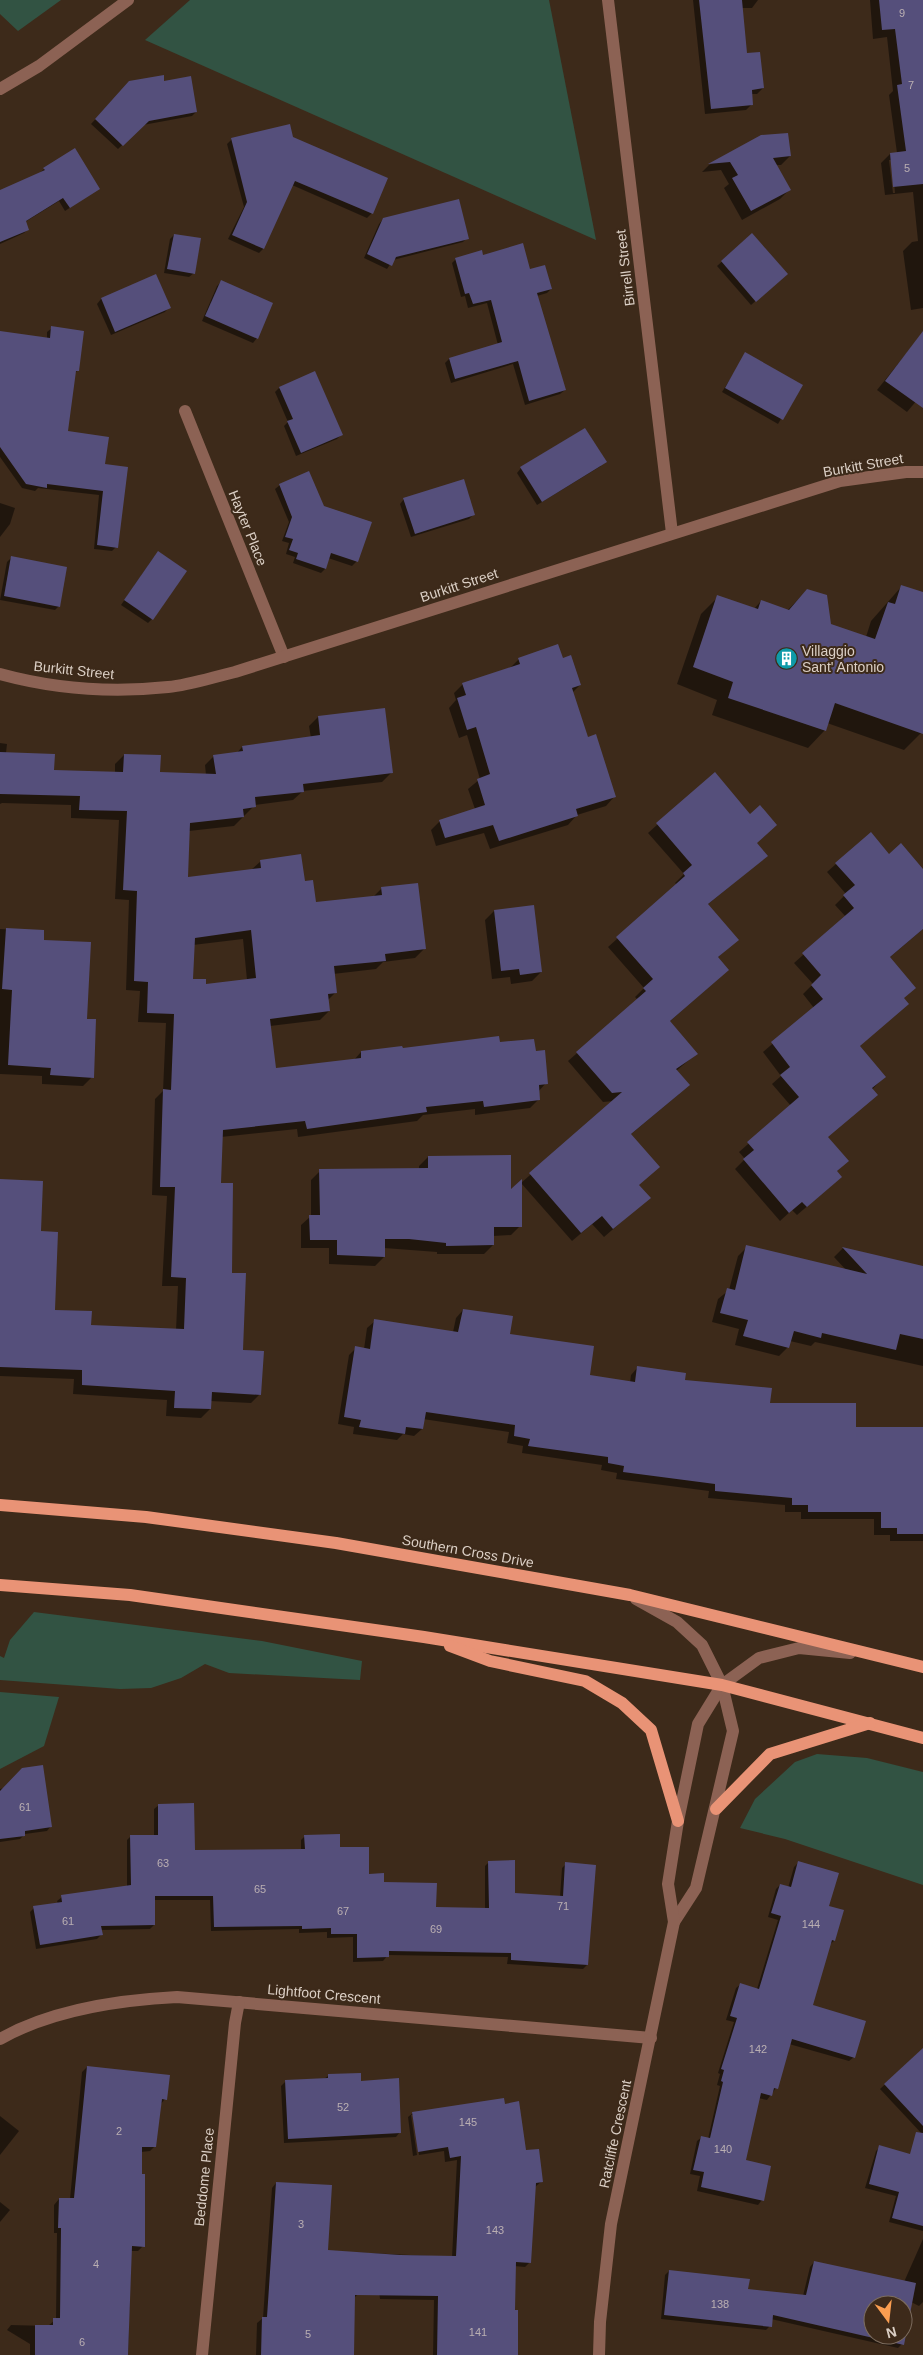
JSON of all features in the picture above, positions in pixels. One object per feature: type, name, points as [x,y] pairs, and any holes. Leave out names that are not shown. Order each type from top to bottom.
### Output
[{"type":"main road","name":"Southern Cross Drive","points":[[0,1505],[146,1518],[336,1543],[630,1595],[923,1667]]},
{"type":"main road","points":[[0,1585],[130,1595],[424,1637],[722,1685],[923,1738]]},
{"type":"main road","points":[[424,1637],[490,1661],[585,1681],[622,1703],[651,1730],[678,1821]]},
{"type":"main road","points":[[716,1809],[770,1754],[870,1723]]},
{"type":"street","points":[[0,90],[39,66],[128,0]]},
{"type":"street","name":"Birrell Street","points":[[608,0],[672,533]]},
{"type":"street","name":"Hayter Place","points":[[185,411],[284,656]]},
{"type":"street","name":"Burkitt Street","points":[[0,674],[33,683],[102,691],[169,687],[235,672],[840,481],[906,472],[923,472]]},
{"type":"street","name":"Ratcliffe Crescent","points":[[630,1595],[677,1622],[702,1645],[722,1685],[733,1731],[696,1888],[674,1922]]},
{"type":"street","name":"Ratcliffe Crescent","points":[[599,2355],[600,2322],[611,2224],[674,1922],[668,1884],[678,1821],[698,1724],[722,1685],[759,1658],[798,1648],[883,1656]]},
{"type":"street","name":"Lightfoot Crescent","points":[[0,2040],[40,2022],[107,2004],[177,1997],[651,2038]]},
{"type":"street","name":"Beddome Place","points":[[202,2355],[235,2023],[239,2002]]},
{"type":"green space","points":[[0,0],[61,0],[18,31],[0,14]]},
{"type":"green space","points":[[190,0],[549,0],[596,240],[145,40]]},
{"type":"green space","points":[[34,1612],[262,1641],[362,1661],[360,1680],[229,1673],[205,1664],[181,1678],[151,1688],[120,1689],[0,1680],[0,1656],[4,1658],[10,1640]]},
{"type":"green space","points":[[0,1692],[59,1697],[44,1746],[0,1769]]},
{"type":"green space","points":[[817,1754],[867,1758],[923,1772],[923,1885],[785,1839],[740,1828],[755,1799],[795,1762]]},
{"type":"building","points":[[699,0],[742,0],[747,53],[760,52],[764,88],[752,90],[753,105],[711,109]]},
{"type":"building","points":[[879,0],[923,0],[923,184],[893,187],[890,153],[906,151],[897,85],[902,84],[895,29],[882,30]]},
{"type":"building","points":[[164,75],[164,81],[191,76],[197,112],[149,121],[123,146],[95,119],[129,81]]},
{"type":"building","points":[[290,124],[293,137],[388,178],[373,214],[295,181],[264,249],[232,235],[247,202],[231,138]]},
{"type":"building","points":[[788,133],[791,156],[773,158],[791,190],[751,211],[732,178],[738,175],[730,162],[708,164],[761,135]]},
{"type":"building","points":[[75,148],[100,189],[70,208],[63,198],[26,221],[29,230],[0,242],[0,190],[45,170],[43,168]]},
{"type":"building","points":[[459,199],[469,239],[396,257],[392,266],[367,254],[383,218]]},
{"type":"building","points":[[752,233],[788,274],[756,302],[721,261]]},
{"type":"building","points":[[174,234],[201,238],[195,274],[167,269]]},
{"type":"building","points":[[523,243],[530,269],[545,265],[552,289],[537,293],[566,390],[529,401],[518,361],[455,379],[449,358],[502,342],[491,300],[473,304],[469,293],[465,294],[455,258],[482,250],[483,255]]},
{"type":"building","points":[[156,274],[171,308],[115,332],[101,298]]},
{"type":"building","points":[[221,280],[273,303],[258,339],[205,316]]},
{"type":"building","points":[[51,326],[84,331],[79,371],[76,371],[68,431],[109,437],[105,464],[128,467],[118,548],[97,545],[103,491],[47,484],[47,488],[26,484],[0,447],[0,331],[50,338]]},
{"type":"building","points":[[923,331],[923,408],[885,381]]},
{"type":"building","points":[[745,352],[803,385],[783,420],[725,388]]},
{"type":"building","points":[[315,371],[343,435],[301,453],[287,421],[293,419],[279,387]]},
{"type":"building","points":[[585,428],[607,462],[542,502],[520,467]]},
{"type":"building","points":[[309,471],[324,506],[372,522],[358,562],[331,553],[326,569],[296,559],[298,553],[289,550],[293,539],[285,537],[292,517],[279,484]]},
{"type":"building","points":[[464,479],[475,515],[415,534],[403,498]]},
{"type":"building","points":[[158,551],[187,571],[153,620],[124,600]]},
{"type":"building","points":[[11,556],[67,567],[60,607],[4,596]]},
{"type":"building","name":"Villaggio Sant' Antonio","points":[[901,585],[923,592],[923,734],[835,703],[826,731],[728,698],[733,682],[693,667],[717,595],[758,609],[761,600],[789,610],[807,589],[827,595],[831,624],[875,639],[888,602],[895,604]]},
{"type":"building","points":[[558,644],[563,658],[571,655],[581,685],[572,688],[588,737],[596,734],[616,797],[576,809],[578,816],[499,841],[493,825],[445,838],[439,820],[485,805],[477,779],[490,774],[476,727],[467,730],[457,698],[466,695],[462,683],[520,664],[518,658]]},
{"type":"building","points":[[385,708],[393,773],[303,784],[304,792],[255,797],[256,807],[243,809],[244,817],[190,823],[188,877],[261,868],[260,860],[301,854],[305,881],[313,880],[316,902],[382,895],[381,887],[418,883],[426,949],[385,954],[386,961],[334,966],[337,993],[328,994],[330,1011],[270,1019],[276,1068],[361,1058],[361,1051],[402,1046],[403,1048],[499,1036],[500,1042],[534,1039],[536,1051],[545,1050],[548,1084],[539,1085],[540,1100],[484,1107],[483,1101],[426,1107],[427,1112],[307,1129],[305,1121],[223,1130],[221,1183],[233,1183],[232,1273],[246,1273],[243,1350],[264,1351],[261,1395],[212,1392],[211,1409],[174,1408],[175,1391],[82,1385],[82,1370],[0,1367],[0,1179],[43,1181],[41,1231],[58,1232],[55,1310],[92,1311],[91,1325],[184,1329],[186,1278],[171,1277],[175,1187],[160,1187],[163,1089],[171,1090],[174,1014],[147,1013],[148,982],[134,981],[137,891],[123,890],[127,811],[79,810],[80,796],[0,794],[0,752],[55,754],[54,770],[123,772],[124,754],[161,755],[160,772],[216,774],[213,755],[243,751],[242,746],[320,735],[318,716]],"holes":[[[251,930],[256,978],[206,984],[206,979],[193,979],[195,938]]]},
{"type":"building","points":[[715,772],[750,814],[760,805],[777,825],[757,843],[768,856],[708,904],[739,940],[718,957],[729,970],[670,1021],[698,1054],[676,1069],[690,1085],[631,1134],[660,1167],[639,1185],[651,1198],[613,1229],[602,1216],[581,1233],[529,1173],[622,1092],[612,1093],[576,1052],[646,991],[643,988],[653,979],[616,937],[685,876],[683,873],[692,865],[656,823]]},
{"type":"building","points":[[871,832],[889,854],[901,843],[923,869],[923,929],[890,957],[916,988],[904,998],[909,1004],[860,1046],[886,1077],[872,1088],[878,1095],[828,1137],[849,1161],[837,1171],[842,1177],[807,1207],[802,1202],[789,1213],[743,1159],[754,1150],[747,1142],[799,1097],[780,1075],[790,1067],[771,1042],[823,999],[811,985],[821,975],[802,953],[854,908],[843,895],[855,885],[835,863]]},
{"type":"building","points":[[534,905],[542,972],[520,975],[519,969],[501,971],[494,910]]},
{"type":"building","points":[[6,928],[44,930],[44,940],[91,942],[87,1019],[96,1019],[94,1078],[50,1075],[51,1068],[8,1065],[12,990],[2,989]]},
{"type":"building","points":[[511,1155],[511,1189],[522,1179],[522,1227],[494,1227],[494,1245],[446,1246],[446,1243],[409,1239],[385,1239],[385,1257],[337,1255],[337,1240],[310,1240],[309,1215],[320,1215],[319,1169],[428,1168],[428,1156]]},
{"type":"building","points":[[746,1245],[867,1274],[842,1247],[923,1266],[923,1339],[900,1334],[896,1350],[822,1333],[821,1338],[794,1331],[789,1348],[743,1336],[748,1320],[720,1313],[727,1288],[735,1290]]},
{"type":"building","points":[[463,1309],[513,1316],[510,1334],[594,1346],[590,1375],[635,1382],[637,1366],[686,1373],[685,1380],[772,1388],[770,1403],[856,1403],[856,1427],[923,1427],[923,1534],[897,1534],[897,1528],[881,1528],[881,1512],[808,1512],[808,1505],[792,1505],[792,1498],[715,1491],[715,1484],[623,1472],[624,1466],[608,1463],[608,1457],[528,1446],[530,1439],[514,1436],[515,1425],[426,1412],[423,1429],[406,1427],[405,1434],[359,1427],[361,1420],[344,1417],[355,1346],[370,1349],[374,1319],[458,1332]]},
{"type":"building","points":[[43,1765],[52,1827],[25,1831],[25,1836],[0,1839],[0,1791],[22,1768]]},
{"type":"building","points":[[194,1803],[195,1850],[305,1849],[304,1835],[340,1834],[340,1847],[369,1847],[369,1874],[384,1873],[384,1882],[437,1883],[436,1907],[489,1908],[488,1861],[515,1860],[515,1893],[563,1896],[565,1862],[596,1865],[588,1965],[511,1960],[511,1953],[389,1951],[389,1957],[357,1958],[357,1934],[331,1934],[331,1928],[302,1929],[302,1926],[214,1927],[213,1896],[155,1896],[155,1925],[101,1926],[103,1935],[40,1945],[33,1906],[62,1902],[61,1895],[131,1885],[130,1835],[158,1835],[158,1804]]},
{"type":"building","points":[[798,1861],[839,1873],[829,1906],[844,1910],[835,1941],[832,1940],[813,2005],[866,2021],[855,2058],[792,2039],[778,2089],[774,2088],[772,2096],[761,2093],[746,2160],[771,2166],[764,2201],[701,2187],[704,2172],[693,2170],[701,2136],[710,2138],[723,2082],[721,2081],[724,2070],[721,2069],[737,2018],[730,2016],[740,1983],[759,1989],[781,1916],[771,1913],[780,1884],[791,1887]]},
{"type":"building","points":[[923,2048],[923,2126],[884,2084]]},
{"type":"building","points":[[87,2066],[170,2075],[167,2100],[162,2099],[156,2147],[142,2147],[142,2174],[145,2174],[145,2247],[132,2246],[128,2355],[35,2355],[35,2325],[53,2325],[53,2318],[60,2318],[61,2228],[58,2228],[59,2198],[74,2198]]},
{"type":"building","points":[[361,2073],[361,2081],[399,2078],[401,2133],[288,2139],[285,2080],[328,2078],[328,2074]]},
{"type":"building","points":[[504,2098],[505,2104],[519,2101],[526,2150],[539,2149],[543,2182],[536,2183],[531,2263],[516,2262],[515,2310],[518,2310],[518,2355],[437,2355],[438,2296],[355,2295],[354,2355],[261,2355],[262,2317],[267,2317],[276,2182],[332,2185],[328,2250],[400,2255],[456,2256],[461,2156],[450,2158],[448,2147],[418,2152],[412,2112]]},
{"type":"building","points":[[916,2132],[923,2133],[923,2226],[892,2218],[899,2192],[869,2184],[879,2145],[910,2154]]},
{"type":"building","points":[[814,2261],[916,2283],[913,2298],[913,2295],[863,2295],[863,2336],[773,2315],[772,2327],[664,2315],[669,2270],[750,2279],[748,2289],[806,2295]]},
{"type":"place","name":"Villaggio Sant' Antonio","points":[[786,659]]}]
